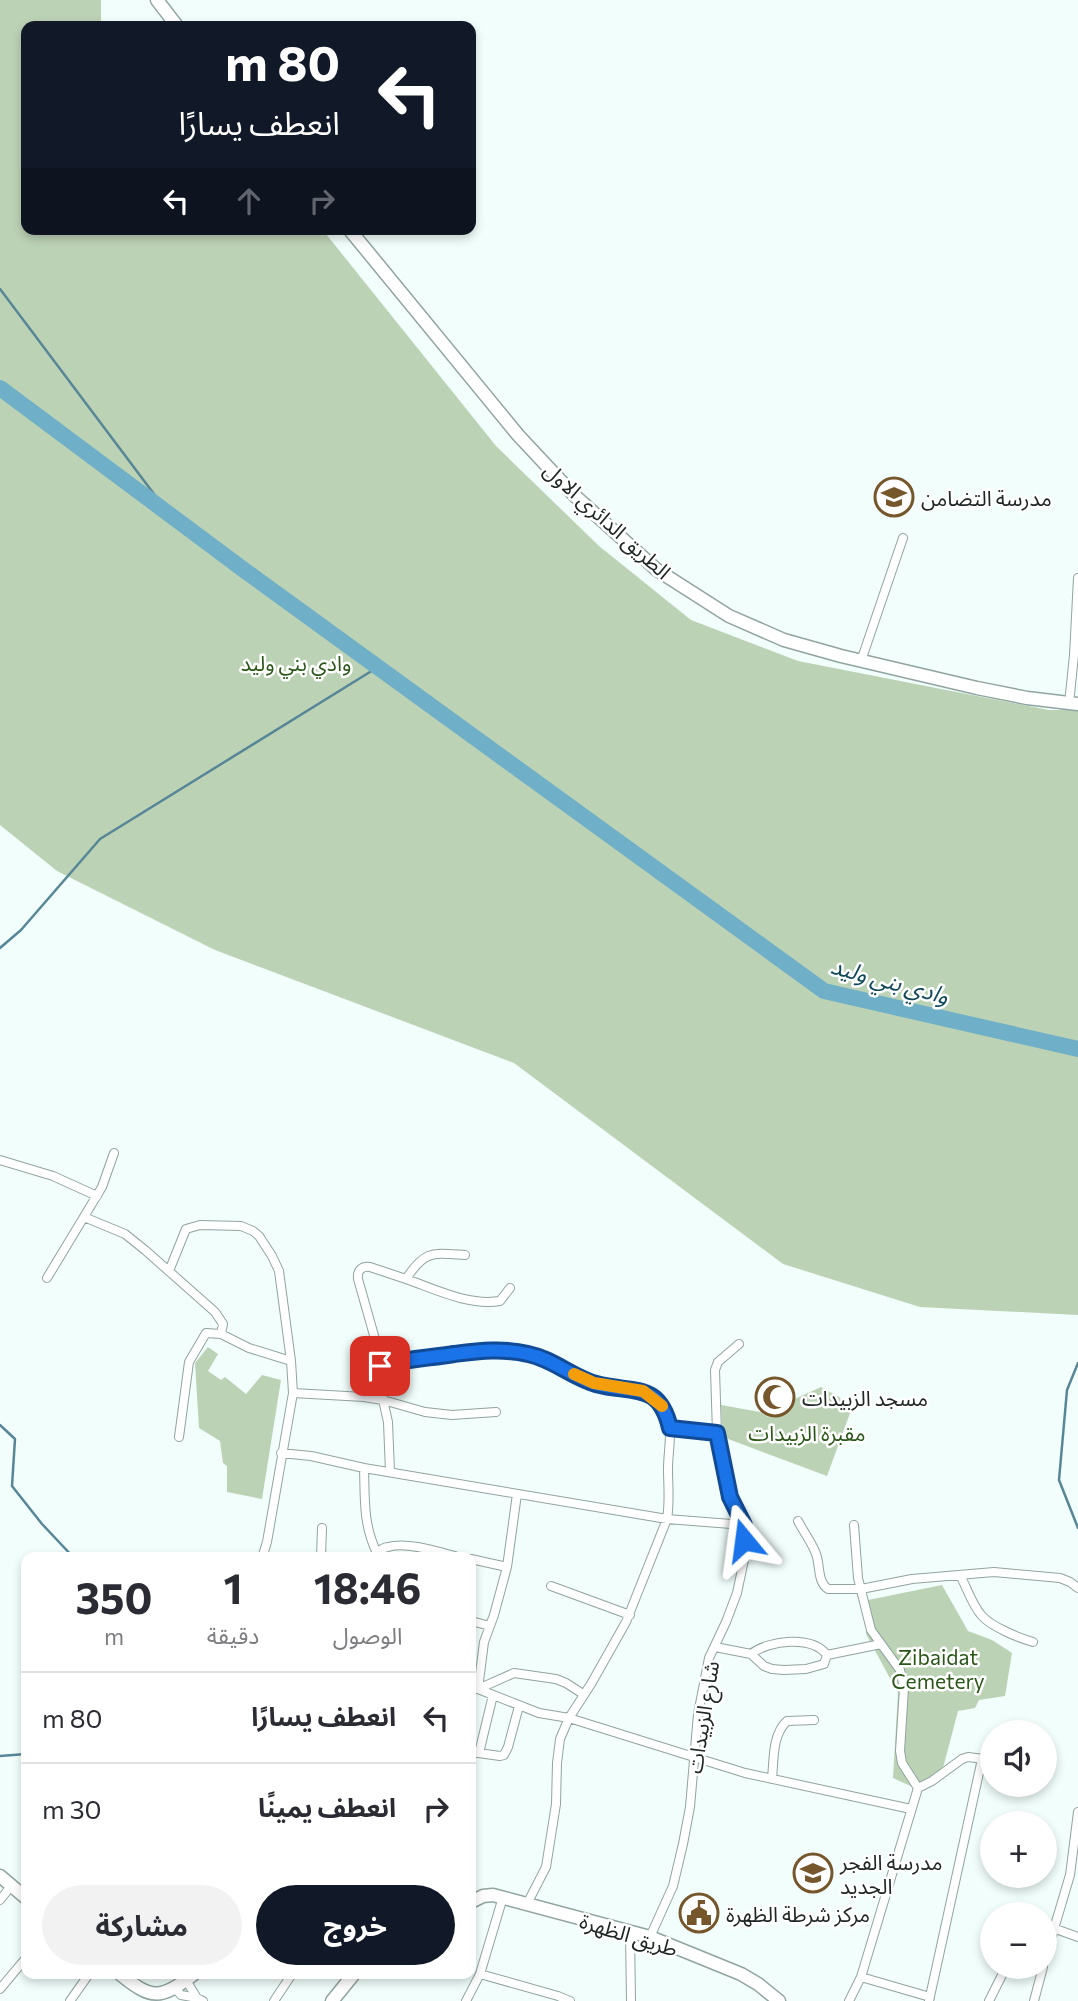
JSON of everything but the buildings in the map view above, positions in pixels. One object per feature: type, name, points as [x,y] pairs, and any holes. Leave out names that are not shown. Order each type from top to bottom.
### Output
[{"type":"main road","points":[[157,0],[173,21]]},
{"type":"main road","name":"الطريق الدائري الاول","points":[[354,235],[518,435],[575,496],[657,569],[729,616],[783,640],[861,661],[977,688],[1073,704]]},
{"type":"main road","points":[[0,1876],[21,1894]]},
{"type":"main road","name":"طريق الظهرة","points":[[476,1897],[503,1897],[650,1937],[741,1974],[779,2001]]},
{"type":"main road","points":[[126,1979],[143,1997],[161,1993],[187,1979]]},
{"type":"main road","points":[[332,2001],[350,1979]]},
{"type":"street","points":[[861,661],[903,538]]},
{"type":"street","points":[[1073,704],[1078,578]]},
{"type":"street","points":[[47,1278],[102,1187],[114,1153]]},
{"type":"street","points":[[0,1160],[53,1176],[97,1196]]},
{"type":"street","points":[[84,1217],[125,1234],[169,1271],[220,1318],[223,1324],[220,1334]]},
{"type":"street","points":[[169,1271],[182,1234],[192,1226],[241,1227],[253,1231],[268,1249],[279,1271],[293,1393],[264,1552]]},
{"type":"street","points":[[406,1279],[422,1258],[440,1253],[465,1255]]},
{"type":"street","points":[[390,1472],[388,1422],[377,1346],[358,1274],[364,1266],[450,1295],[493,1302],[500,1301],[510,1288]]},
{"type":"street","points":[[179,1437],[189,1362],[206,1333],[220,1334],[249,1348],[291,1361]]},
{"type":"street","name":"شارع الزبيدات","points":[[650,1937],[673,1886],[684,1844],[703,1685],[709,1658],[737,1593],[745,1555],[744,1525],[730,1497],[717,1433],[715,1370],[718,1362],[739,1344]]},
{"type":"street","points":[[380,1366],[409,1359],[470,1351],[495,1349],[529,1354],[594,1383],[643,1391],[666,1411],[670,1428],[667,1519],[630,1615],[569,1718],[561,1739],[556,1804],[545,1867],[527,1903]]},
{"type":"street","points":[[293,1393],[364,1397],[425,1412],[452,1415],[496,1412]]},
{"type":"street","points":[[670,1428],[717,1433]]},
{"type":"street","points":[[281,1453],[667,1519],[744,1525]]},
{"type":"street","points":[[364,1468],[366,1521],[375,1552]]},
{"type":"street","points":[[476,1679],[506,1567],[517,1494]]},
{"type":"street","points":[[798,1521],[815,1550],[824,1587],[834,1590],[861,1589],[912,1579],[994,1572],[1060,1578],[1078,1588]]},
{"type":"street","points":[[854,1525],[861,1589],[871,1630],[900,1670],[904,1688],[900,1751],[902,1763],[918,1788]]},
{"type":"street","points":[[321,1552],[322,1528]]},
{"type":"street","points":[[380,1552],[386,1547],[411,1546],[436,1552]]},
{"type":"street","points":[[476,1560],[506,1567]]},
{"type":"street","points":[[960,1575],[985,1620],[1033,1642]]},
{"type":"street","points":[[551,1586],[630,1615]]},
{"type":"street","points":[[476,1622],[490,1626]]},
{"type":"street","points":[[751,1654],[771,1643],[801,1643],[816,1646],[827,1655]]},
{"type":"street","points":[[827,1655],[881,1644]]},
{"type":"street","points":[[715,1647],[751,1654],[764,1666],[784,1670],[816,1667],[824,1664],[827,1655]]},
{"type":"street","points":[[476,1687],[514,1673],[555,1679],[583,1693]]},
{"type":"street","points":[[476,1689],[539,1713],[569,1718],[745,1773],[911,1809]]},
{"type":"street","points":[[476,1750],[494,1695]]},
{"type":"street","points":[[476,1753],[500,1756],[506,1752],[519,1706]]},
{"type":"street","points":[[772,1779],[777,1733],[787,1721],[814,1720]]},
{"type":"street","points":[[849,2001],[861,1977],[918,1788],[962,1759],[980,1759]]},
{"type":"street","points":[[861,1977],[929,1999],[980,1768]]},
{"type":"street","points":[[1057,1908],[1070,1875],[1078,1812]]},
{"type":"street","points":[[0,1900],[11,1886]]},
{"type":"street","points":[[466,2001],[480,1974],[503,1897]]},
{"type":"street","points":[[1057,1930],[1078,1937]]},
{"type":"street","points":[[630,1932],[631,2001]]},
{"type":"street","points":[[0,1989],[21,1964]]},
{"type":"street","points":[[480,1974],[570,2001]]},
{"type":"street","points":[[70,2001],[85,1979]]},
{"type":"street","points":[[191,1979],[198,2000]]},
{"type":"street","points":[[274,2001],[289,1979]]},
{"type":"street","points":[[989,2001],[1000,1979]]},
{"type":"street","points":[[1034,2001],[1040,1979]]},
{"type":"street","points":[[174,1987],[181,1995],[198,2000]]},
{"type":"green space","name":"وادي بني وليد","points":[[0,0],[101,0],[101,21],[21,21],[21,235],[327,235],[496,446],[599,546],[691,620],[798,661],[1049,710],[1078,710],[1078,1315],[920,1307],[783,1264],[514,1063],[215,950],[57,871],[0,825]]},
{"type":"green space","points":[[208,1347],[218,1354],[208,1371],[221,1380],[225,1377],[246,1394],[262,1375],[281,1380],[262,1499],[227,1492],[227,1466],[223,1463],[220,1441],[199,1428],[195,1363]]},
{"type":"green space","name":"مقبرة الزبيدات","points":[[821,1387],[853,1405],[827,1476],[723,1437],[721,1405],[760,1412],[768,1417],[788,1402]]},
{"type":"green space","name":"Zibaidat Cemetery","points":[[942,1585],[968,1631],[992,1640],[1012,1653],[1005,1696],[979,1700],[975,1708],[958,1711],[943,1768],[915,1788],[893,1778],[898,1693],[866,1634],[868,1600]]},
{"type":"waterway","points":[[0,289],[169,514]]},
{"type":"waterway","name":"وادي بني وليد","points":[[0,388],[244,570],[824,991],[1078,1049]]},
{"type":"waterway","points":[[0,948],[21,930],[100,839],[378,667]]},
{"type":"waterway","points":[[1078,1363],[1067,1390],[1059,1480],[1078,1528]]},
{"type":"waterway","points":[[0,1425],[15,1439],[12,1486],[68,1552]]},
{"type":"waterway","points":[[0,1756],[21,1754]]},
{"type":"slow traffic","points":[[574,1374],[613,1388],[643,1391],[662,1406]]},
{"type":"place","name":"مدرسة التضامن","points":[[894,497]]},
{"type":"place","name":"مسجد الزبيدات","points":[[775,1397]]},
{"type":"place","name":"مدرسة الفجر الجديد","points":[[813,1873]]},
{"type":"place","name":"مركز شرطة الظهرة","points":[[699,1913]]},
{"type":"route","points":[[380,1366],[409,1359],[495,1349],[529,1354],[594,1383],[643,1391],[666,1411],[670,1428],[717,1433],[730,1497],[744,1525],[744,1540]]}]
